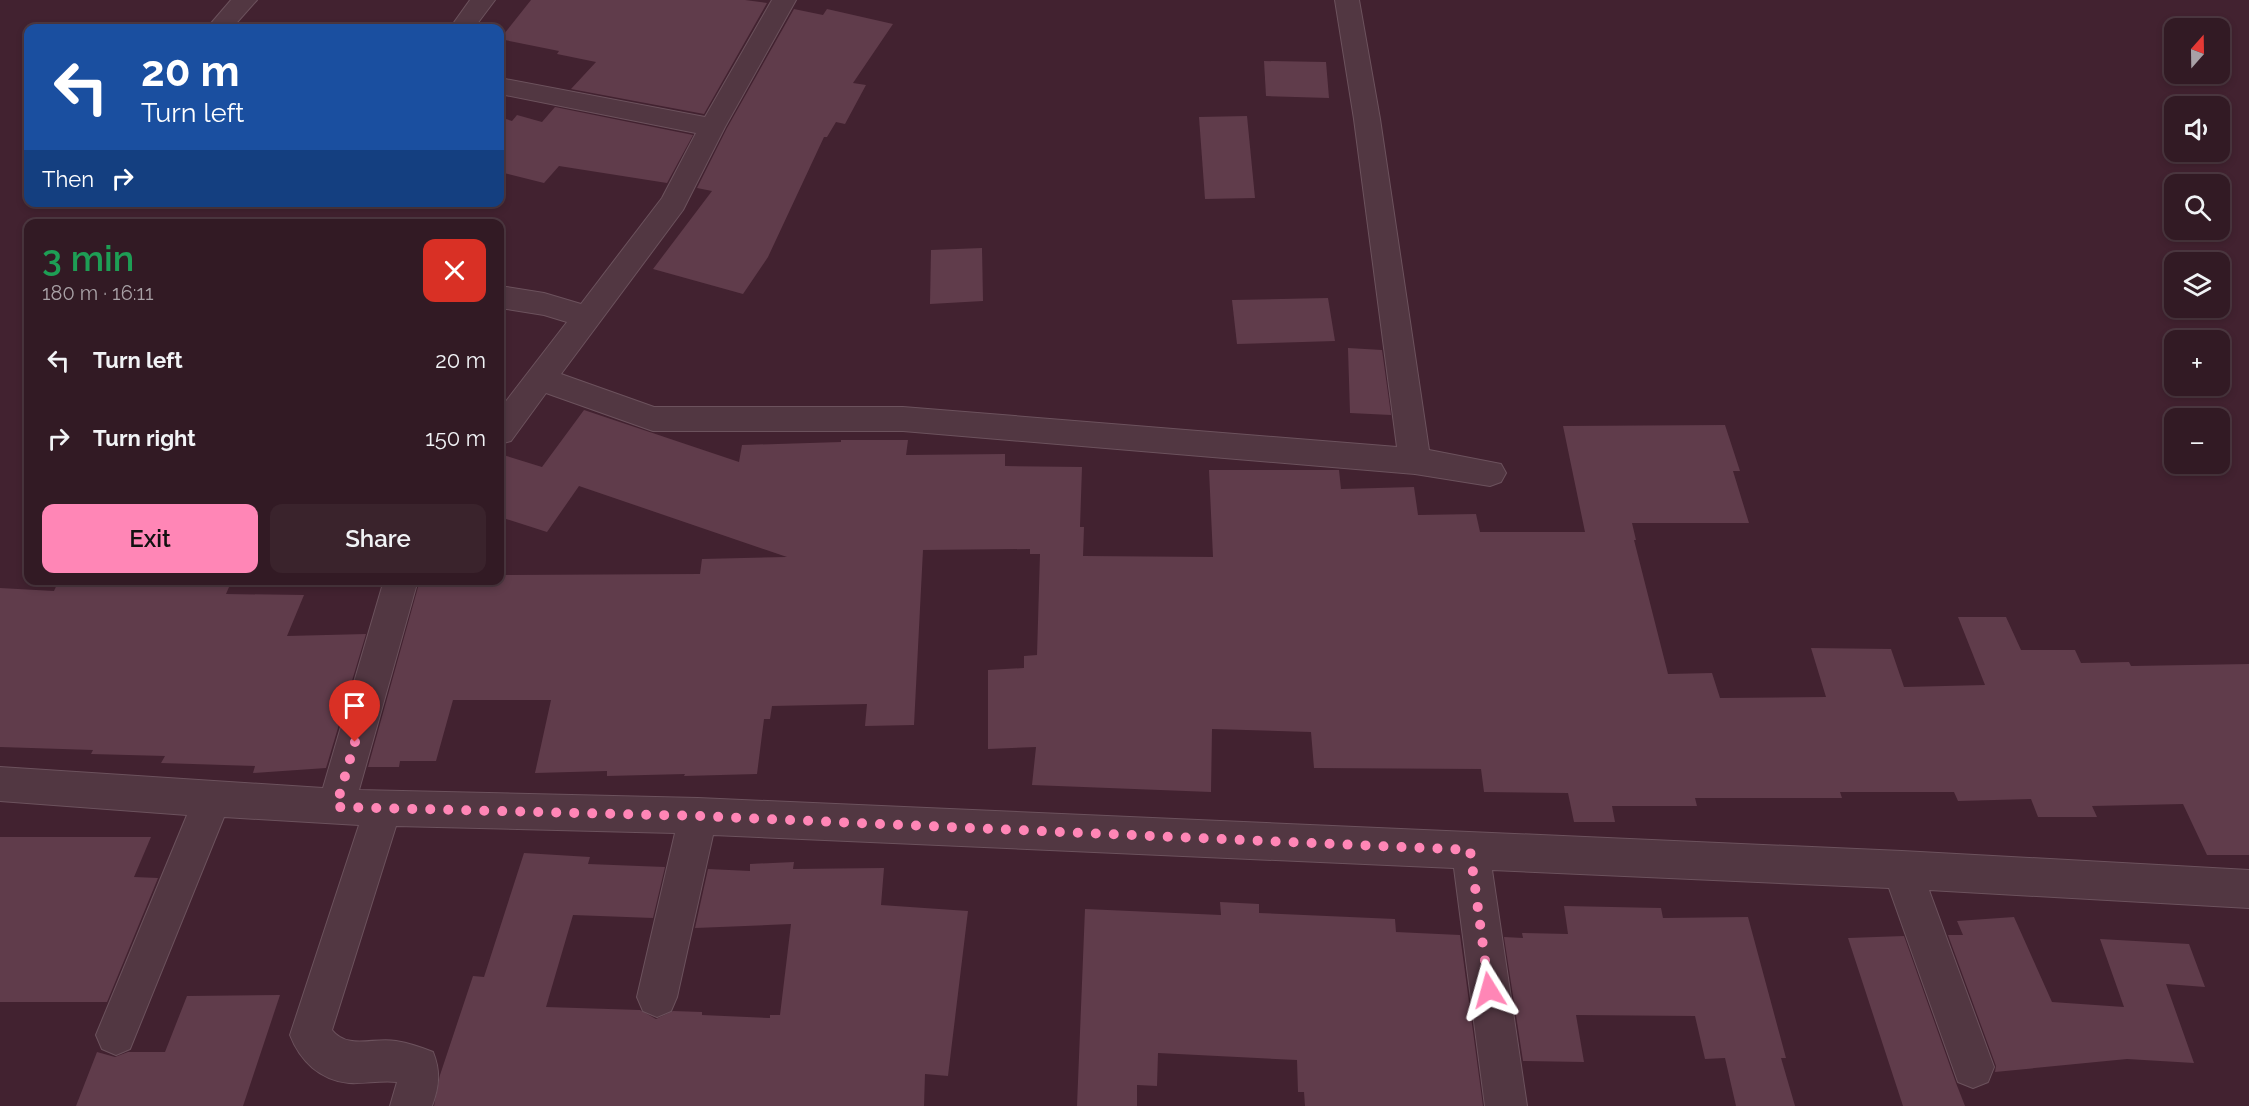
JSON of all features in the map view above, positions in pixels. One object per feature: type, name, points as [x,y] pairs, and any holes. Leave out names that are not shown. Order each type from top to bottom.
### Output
[{"type":"street","points":[[223,24],[245,0]]},
{"type":"street","points":[[465,24],[483,0]]},
{"type":"street","points":[[504,427],[673,203],[784,0]]},
{"type":"street","points":[[1347,0],[1367,119],[1415,461]]},
{"type":"street","points":[[504,87],[712,128]]},
{"type":"street","points":[[504,298],[544,304],[587,317]]},
{"type":"street","points":[[540,379],[653,419],[903,419],[1415,461],[1490,473]]},
{"type":"street","points":[[336,807],[400,585]]},
{"type":"street","points":[[0,784],[336,807],[699,816],[1902,870],[2249,889]]},
{"type":"street","points":[[116,1035],[212,800]]},
{"type":"street","points":[[383,808],[310,1035],[325,1054],[347,1062],[394,1061],[418,1067],[417,1089],[411,1106]]},
{"type":"street","points":[[657,997],[699,816]]},
{"type":"street","points":[[1470,850],[1506,1106]]},
{"type":"street","points":[[1902,870],[1973,1067]]},
{"type":"building","points":[[531,0],[745,0],[767,3],[704,114],[571,89],[596,62],[557,54],[559,51],[504,40],[504,34]]},
{"type":"building","points":[[794,9],[823,15],[827,9],[893,24],[853,83],[866,85],[845,124],[836,122],[827,137],[824,137],[768,257],[743,294],[653,269],[712,191],[697,188],[727,128]]},
{"type":"building","points":[[1264,61],[1326,62],[1329,98],[1266,96]]},
{"type":"building","points":[[555,107],[693,135],[667,183],[559,166],[544,183],[504,173],[504,118],[512,121],[517,115],[542,122]]},
{"type":"building","points":[[1247,116],[1255,198],[1205,199],[1199,117]]},
{"type":"building","points":[[982,248],[983,301],[930,304],[931,250]]},
{"type":"building","points":[[1328,298],[1335,341],[1237,344],[1232,300]]},
{"type":"building","points":[[1348,348],[1382,350],[1391,415],[1350,413]]},
{"type":"building","points":[[584,410],[739,462],[742,445],[841,442],[841,440],[908,440],[906,455],[1005,454],[1005,466],[1082,467],[1080,527],[1084,527],[1083,556],[1213,557],[1209,470],[1339,470],[1341,489],[1414,487],[1418,515],[1476,514],[1480,532],[1585,532],[1563,426],[1725,425],[1740,471],[1733,471],[1749,523],[1632,523],[1636,540],[1634,540],[1668,674],[1712,673],[1720,698],[1826,697],[1811,648],[1891,649],[1904,687],[1985,685],[1958,617],[2006,617],[2021,650],[2075,650],[2081,663],[2129,662],[2131,666],[2249,664],[2249,855],[2207,855],[2183,804],[2092,806],[2097,817],[2038,817],[2031,799],[1958,801],[1954,792],[1840,792],[1842,798],[1695,798],[1697,806],[1612,806],[1615,822],[1574,822],[1568,793],[1484,792],[1481,769],[1314,768],[1311,732],[1212,729],[1211,792],[1032,785],[1036,747],[988,749],[988,670],[1024,668],[1024,656],[1037,655],[1040,554],[1030,554],[1030,549],[923,550],[914,725],[865,726],[867,704],[772,706],[770,719],[764,719],[757,774],[607,776],[607,771],[535,773],[551,700],[453,700],[436,761],[400,761],[399,767],[368,767],[419,585],[504,585],[504,575],[700,574],[702,559],[787,557],[579,486],[547,532],[504,518],[504,455],[542,467]]},
{"type":"building","points":[[57,585],[230,585],[226,594],[304,595],[287,636],[366,634],[326,768],[253,773],[255,766],[161,763],[165,756],[91,754],[93,750],[0,747],[0,588],[54,591]]},
{"type":"building","points":[[0,837],[151,837],[134,877],[158,878],[107,1002],[0,1002]]},
{"type":"building","points":[[524,853],[590,857],[588,864],[665,867],[653,918],[573,915],[546,1007],[640,1010],[656,1019],[673,1011],[702,1012],[702,1015],[770,1018],[770,1015],[780,1015],[791,924],[695,928],[708,869],[750,871],[750,864],[794,862],[793,869],[884,868],[881,905],[968,911],[948,1076],[925,1074],[924,1106],[434,1106],[440,1075],[473,976],[484,977]]},
{"type":"building","points":[[1220,902],[1259,904],[1259,913],[1395,919],[1396,932],[1460,935],[1483,1106],[1305,1106],[1304,1092],[1298,1092],[1297,1060],[1158,1053],[1157,1086],[1137,1085],[1137,1106],[1077,1106],[1085,909],[1221,915]]},
{"type":"building","points":[[1564,906],[1661,908],[1663,918],[1748,917],[1786,1058],[1781,1058],[1795,1106],[1736,1106],[1725,1058],[1705,1059],[1695,1016],[1576,1015],[1584,1062],[1523,1061],[1504,937],[1523,938],[1522,933],[1568,934]]},
{"type":"building","points":[[2014,917],[2052,1002],[2124,1007],[2100,939],[2189,944],[2205,987],[2166,984],[2194,1063],[2127,1059],[1995,1072],[1996,1066],[1948,935],[1963,935],[1957,921]]},
{"type":"building","points":[[1904,936],[1965,1106],[1903,1106],[1848,938]]},
{"type":"building","points":[[280,995],[243,1106],[76,1106],[97,1052],[115,1057],[128,1052],[165,1052],[187,996]]},
{"type":"route","points":[[355,742],[336,807],[699,816],[1470,850],[1489,990]]}]
